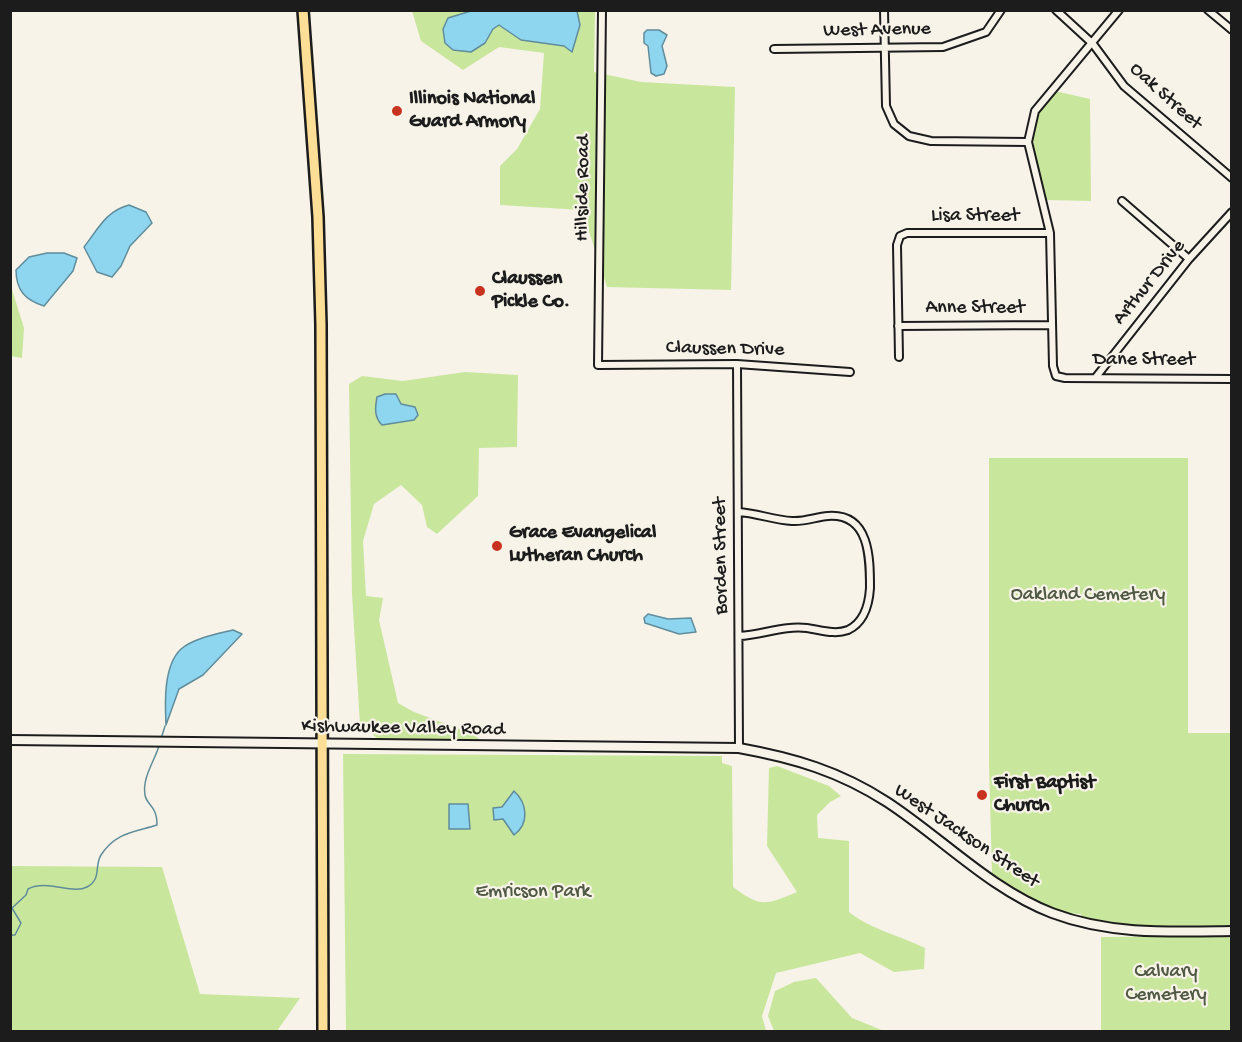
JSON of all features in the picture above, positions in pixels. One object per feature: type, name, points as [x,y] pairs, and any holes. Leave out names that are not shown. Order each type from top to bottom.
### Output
[{"type":"main road","points":[[303,10],[318,217],[321,303],[323,1032]]},
{"type":"street","name":"Hillside Road","points":[[598,365],[602,10]]},
{"type":"street","points":[[884,10],[886,106],[894,124],[909,136],[931,141],[1028,142]]},
{"type":"street","name":"West Avenue","points":[[774,49],[926,49],[960,43],[986,32],[1001,10]]},
{"type":"street","name":"Oak Street","points":[[1056,10],[1093,44],[1124,86],[1232,178]]},
{"type":"street","points":[[1052,325],[1050,233],[1028,142],[1035,111],[1119,10]]},
{"type":"street","points":[[1209,10],[1232,30]]},
{"type":"street","points":[[1122,201],[1189,259]]},
{"type":"street","name":"Arthur Drive","points":[[1096,377],[1189,259],[1232,212]]},
{"type":"street","name":"Lisa Street","points":[[898,326],[897,245],[900,236],[907,233],[1050,233]]},
{"type":"street","name":"Anne Street","points":[[898,326],[1052,325]]},
{"type":"street","name":"Dane Street","points":[[1052,325],[1053,366],[1056,376],[1232,379]]},
{"type":"street","points":[[898,326],[899,357]]},
{"type":"street","name":"Claussen Drive","points":[[598,365],[736,364],[850,372]]},
{"type":"street","name":"Borden Street","points":[[736,364],[739,748]]},
{"type":"street","points":[[738,512],[758,513],[794,521],[830,516],[845,518],[862,530],[869,546],[870,585],[868,609],[858,623],[848,630],[837,632],[804,628],[739,636]]},
{"type":"street","name":"Kishwaukee Valley Road","points":[[10,740],[739,748],[794,758]]},
{"type":"street","name":"West Jackson Street","points":[[794,758],[857,784],[888,802],[1000,886],[1051,912],[1082,922],[1136,931],[1232,931]]},
{"type":"green space","points":[[412,11],[595,11],[594,72],[641,82],[735,87],[731,290],[607,287],[582,210],[500,205],[500,166],[517,149],[540,109],[544,53],[499,47],[463,70],[421,41]]},
{"type":"green space","points":[[1055,91],[1090,99],[1091,201],[1047,200],[1035,156],[1033,134],[1038,113]]},
{"type":"green space","points":[[10,283],[24,328],[22,358],[11,356]]},
{"type":"green space","points":[[465,372],[518,375],[517,447],[479,448],[478,496],[437,534],[427,527],[422,505],[401,485],[374,504],[363,541],[366,596],[383,598],[379,620],[398,703],[414,712],[473,734],[480,740],[381,741],[360,725],[352,594],[349,384],[362,376],[403,381]]},
{"type":"green space","name":"Oakland Cemetery","points":[[989,458],[1188,458],[1188,733],[1231,733],[1231,929],[1159,930],[1081,917],[1081,914],[1070,913],[1047,905],[992,874],[989,763]]},
{"type":"green space","name":"Emricson Park","points":[[343,754],[722,756],[722,763],[732,766],[733,887],[750,898],[764,902],[778,900],[797,892],[767,846],[769,768],[777,766],[829,786],[841,796],[830,802],[817,815],[818,838],[849,841],[849,912],[876,928],[925,948],[924,969],[894,972],[860,953],[776,973],[762,1016],[766,1031],[346,1031]]},
{"type":"green space","points":[[11,866],[162,867],[200,994],[300,998],[277,1031],[11,1031]]},
{"type":"green space","name":"Calvary Cemetery","points":[[1231,936],[1231,1031],[1101,1031],[1101,937]]},
{"type":"green space","points":[[816,978],[852,1018],[884,1031],[774,1031],[768,1016],[775,991],[794,982]]},
{"type":"water","points":[[471,11],[577,11],[580,25],[572,52],[564,46],[521,40],[499,25],[493,29],[485,43],[471,52],[453,50],[445,43],[443,29],[448,18]]},
{"type":"water","points":[[647,30],[659,30],[667,35],[662,46],[667,66],[664,74],[656,76],[651,73],[648,46],[644,43],[644,33]]},
{"type":"water","points":[[129,205],[146,212],[152,223],[130,246],[121,266],[112,277],[97,272],[84,247],[108,216]]},
{"type":"water","points":[[47,253],[64,253],[77,258],[73,271],[44,306],[32,301],[23,293],[16,277],[16,270],[29,257]]},
{"type":"water","points":[[396,394],[401,404],[415,407],[418,415],[414,420],[382,425],[376,416],[376,405],[377,397]]},
{"type":"water","points":[[648,614],[668,619],[691,618],[696,632],[679,634],[645,623],[644,618]]},
{"type":"water","points":[[233,630],[242,634],[203,675],[179,689],[166,725],[166,685],[175,656],[192,642]]},
{"type":"water","points":[[514,791],[522,801],[525,813],[523,825],[514,835],[503,819],[494,820],[493,808],[502,807]]},
{"type":"water","points":[[449,804],[468,804],[470,829],[449,829]]},
{"type":"waterway","points":[[161,739],[165,726]]},
{"type":"waterway","points":[[10,935],[15,935],[21,923],[12,908],[26,895],[28,889],[36,886],[74,889],[87,887],[95,880],[99,859],[107,847],[126,834],[157,825],[157,818],[146,799],[145,789],[147,776],[159,746]]},
{"type":"place","name":"Illinois National Guard Armory","points":[[397,111]]},
{"type":"place","name":"Claussen Pickle Co.","points":[[480,291]]},
{"type":"place","name":"Grace Evangelical Lutheran Church","points":[[497,546]]},
{"type":"place","name":"First Baptist Church","points":[[982,795]]}]
